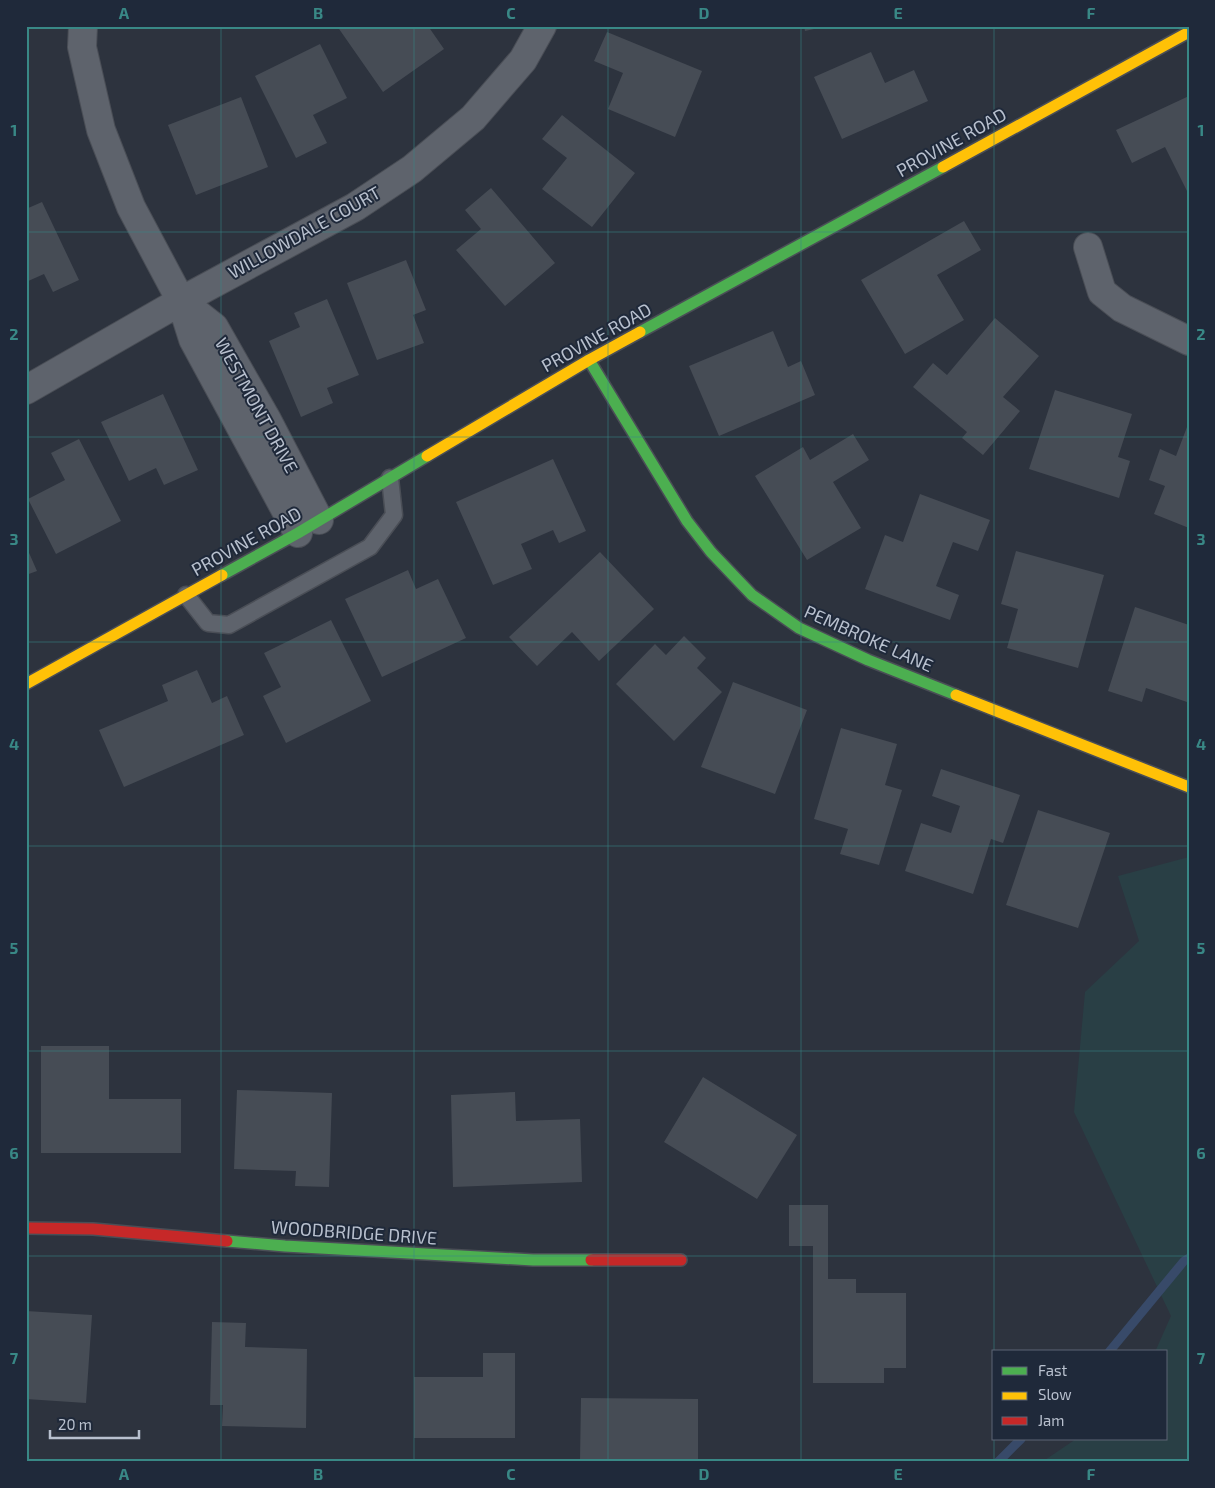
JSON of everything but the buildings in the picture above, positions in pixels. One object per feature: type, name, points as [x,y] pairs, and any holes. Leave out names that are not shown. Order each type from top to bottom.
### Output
[{"type":"street","name":"WESTMONT DRIVE","points":[[82,26],[82,47],[101,130],[131,208],[181,301],[214,327],[267,420],[309,527]]},
{"type":"street","name":"WILLOWDALE COURT","points":[[26,390],[181,301],[355,207],[412,169],[473,118],[522,60],[542,26]]},
{"type":"street","name":"PROVINE ROAD","points":[[26,684],[309,527],[590,360],[1189,32]]},
{"type":"street","points":[[1088,246],[1102,292],[1122,308],[1189,341]]},
{"type":"street","name":"PEMBROKE LANE","points":[[590,360],[687,521],[711,552],[752,595],[799,628],[868,660],[1189,787]]},
{"type":"street","name":"WOODBRIDGE DRIVE","points":[[26,1228],[93,1229],[284,1246],[533,1260],[681,1260]]},
{"type":"lane","points":[[186,595],[208,622],[229,624],[370,547],[394,515],[390,478]]},
{"type":"green space","points":[[1189,857],[1189,1462],[1042,1462],[1075,1440],[1168,1440],[1168,1350],[1156,1350],[1171,1316],[1074,1112],[1085,992],[1139,941],[1118,876]]},
{"type":"waterway","points":[[1111,1350],[1184,1261],[1189,1258]]},
{"type":"waterway","points":[[998,1462],[1020,1440]]},
{"type":"traffic: fast","points":[[640,332],[943,167]]},
{"type":"traffic: fast","points":[[589,360],[687,521],[711,552],[752,595],[799,628],[868,660],[956,695]]},
{"type":"traffic: fast","points":[[222,575],[298,533],[427,456]]},
{"type":"traffic: fast","points":[[227,1241],[533,1260],[591,1260]]},
{"type":"traffic: slow","points":[[943,167],[1189,32]]},
{"type":"traffic: slow","points":[[427,456],[640,332]]},
{"type":"traffic: slow","points":[[26,684],[222,575]]},
{"type":"traffic: slow","points":[[956,695],[1189,787]]},
{"type":"traffic: jam","points":[[26,1228],[93,1229],[227,1241]]},
{"type":"traffic: jam","points":[[591,1260],[681,1260]]}]
